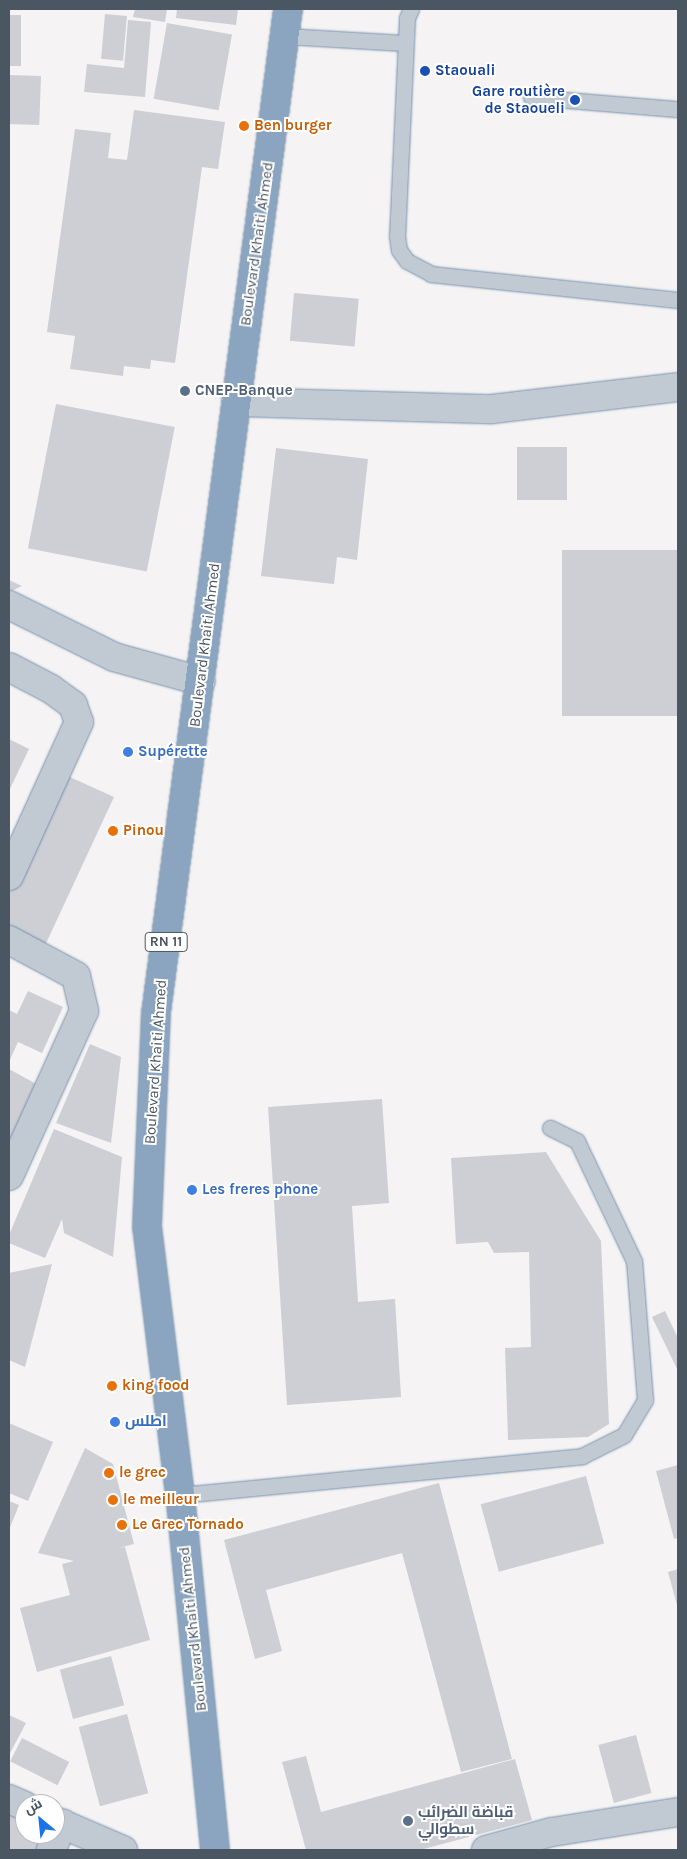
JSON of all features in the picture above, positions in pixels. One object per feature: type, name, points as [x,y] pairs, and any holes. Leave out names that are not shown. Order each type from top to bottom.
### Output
[{"type":"highway","name":"Boulevard Khaiti Ahmed","points":[[215,1850],[180,1494],[147,1227],[156,1013],[288,9]]},
{"type":"street","points":[[236,402],[492,409],[678,387]]},
{"type":"street","points":[[9,605],[114,657],[201,682]]},
{"type":"street","points":[[9,667],[51,689],[73,706],[79,722],[9,876]]},
{"type":"street","points":[[9,940],[76,976],[84,1011],[9,1176]]},
{"type":"street","points":[[486,1850],[555,1841],[678,1812]]},
{"type":"street","points":[[65,1825],[123,1850]]},
{"type":"lane","points":[[411,9],[406,18],[396,236],[399,250],[407,261],[431,274],[678,300]]},
{"type":"lane","points":[[284,36],[405,43]]},
{"type":"lane","points":[[531,97],[678,109]]},
{"type":"lane","points":[[180,1494],[582,1456],[624,1435],[645,1400],[634,1261],[577,1141],[550,1128]]},
{"type":"building","points":[[135,9],[167,9],[165,22],[133,17]]},
{"type":"building","points":[[177,9],[238,9],[236,25],[176,18]]},
{"type":"building","points":[[105,14],[127,16],[123,61],[101,59]]},
{"type":"building","points":[[9,15],[21,15],[21,66],[9,66]]},
{"type":"building","points":[[128,20],[151,22],[145,97],[84,92],[87,64],[124,68]]},
{"type":"building","points":[[167,23],[232,34],[219,110],[154,99]]},
{"type":"building","points":[[9,75],[41,76],[39,125],[9,124]]},
{"type":"building","points":[[134,110],[225,122],[218,169],[202,167],[175,363],[151,360],[150,369],[124,366],[123,376],[70,369],[75,336],[47,332],[75,129],[111,133],[108,158],[127,160]]},
{"type":"building","points":[[294,293],[359,299],[355,346],[290,341]]},
{"type":"building","points":[[56,404],[175,427],[147,571],[28,548]]},
{"type":"building","points":[[517,447],[567,447],[567,500],[517,500]]},
{"type":"building","points":[[276,448],[368,459],[357,560],[337,557],[334,584],[261,576]]},
{"type":"building","points":[[562,550],[678,550],[678,716],[562,716]]},
{"type":"building","points":[[9,580],[22,586],[9,592]]},
{"type":"building","points":[[9,739],[29,749],[9,791]]},
{"type":"building","points":[[61,773],[114,797],[42,952],[9,937],[9,887]]},
{"type":"building","points":[[28,991],[63,1007],[42,1053],[18,1042],[9,1062],[9,1010],[17,1014]]},
{"type":"building","points":[[90,1044],[121,1057],[111,1143],[56,1123]]},
{"type":"building","points":[[9,1069],[40,1086],[9,1144]]},
{"type":"building","points":[[382,1099],[389,1203],[352,1206],[358,1302],[395,1299],[401,1397],[287,1405],[268,1107]]},
{"type":"building","points":[[54,1129],[122,1157],[113,1257],[64,1233],[62,1219],[45,1258],[9,1243],[9,1235]]},
{"type":"building","points":[[546,1152],[601,1241],[609,1424],[588,1437],[508,1440],[505,1348],[531,1347],[529,1252],[494,1253],[488,1242],[456,1244],[451,1158]]},
{"type":"building","points":[[52,1264],[25,1367],[9,1360],[9,1273]]},
{"type":"building","points":[[665,1311],[678,1338],[678,1371],[652,1317]]},
{"type":"building","points":[[9,1423],[53,1442],[28,1501],[9,1493]]},
{"type":"building","points":[[85,1448],[113,1464],[134,1544],[119,1548],[125,1547],[150,1640],[37,1672],[20,1608],[70,1595],[62,1564],[74,1561],[38,1553]]},
{"type":"building","points":[[678,1465],[678,1538],[674,1539],[656,1471]]},
{"type":"building","points":[[586,1476],[604,1544],[499,1572],[481,1504]]},
{"type":"building","points":[[439,1483],[512,1759],[461,1772],[402,1553],[266,1590],[282,1651],[255,1659],[224,1540]]},
{"type":"building","points":[[9,1501],[19,1505],[9,1530]]},
{"type":"building","points":[[678,1569],[678,1609],[668,1572]]},
{"type":"building","points":[[111,1656],[124,1705],[73,1719],[60,1670]]},
{"type":"building","points":[[127,1714],[148,1793],[100,1806],[79,1727]]},
{"type":"building","points":[[9,1715],[26,1723],[9,1755]]},
{"type":"building","points":[[636,1735],[652,1793],[614,1803],[598,1745]]},
{"type":"building","points":[[22,1738],[69,1762],[57,1785],[10,1761]]},
{"type":"building","points":[[306,1756],[321,1812],[515,1759],[532,1820],[420,1850],[306,1850],[282,1762]]},
{"type":"building","points":[[9,1809],[15,1812],[15,1844],[43,1844],[40,1850],[9,1850]]},
{"type":"place","name":"Staouali","points":[[425,71]]},
{"type":"place","name":"Gare routière de Staoueli","points":[[575,100]]},
{"type":"place","name":"Ben burger","points":[[244,126]]},
{"type":"place","name":"CNEP-Banque","points":[[185,391]]},
{"type":"place","name":"Supérette","points":[[128,752]]},
{"type":"place","name":"Pinou","points":[[113,831]]},
{"type":"place","name":"Les freres phone","points":[[192,1190]]},
{"type":"place","name":"king food","points":[[112,1386]]},
{"type":"place","name":"اطلس","points":[[115,1422]]},
{"type":"place","name":"le grec","points":[[109,1473]]},
{"type":"place","name":"le meilleur","points":[[113,1500]]},
{"type":"place","name":"Le Grec Tornado","points":[[122,1525]]},
{"type":"place","name":"قباضة الضرائب سطوالي","points":[[408,1821]]}]
